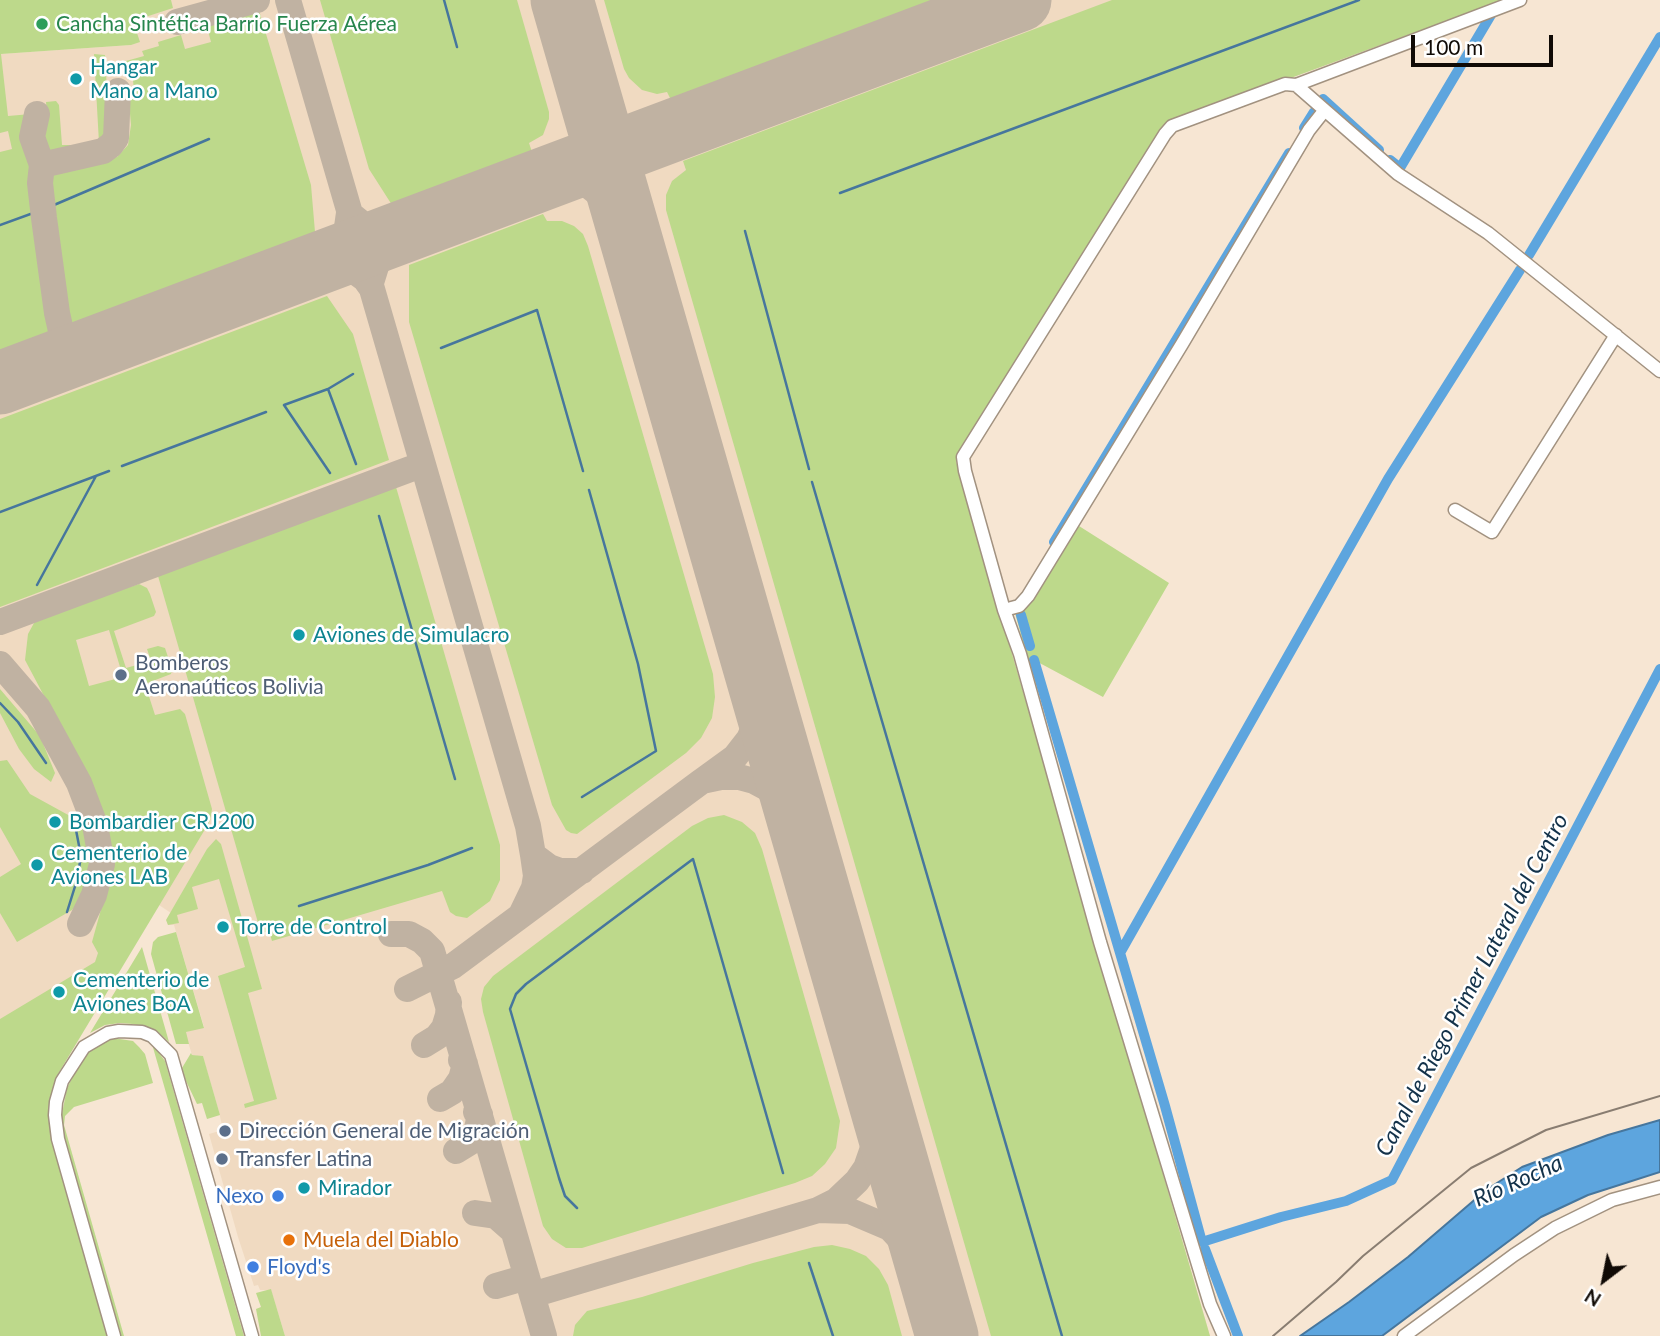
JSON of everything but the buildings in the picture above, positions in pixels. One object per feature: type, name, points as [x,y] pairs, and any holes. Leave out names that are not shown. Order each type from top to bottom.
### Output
[{"type":"street","points":[[1224,1336],[1214,1317],[1192,1248],[1100,942],[1020,654],[1004,610],[965,471],[965,451],[1172,126],[1285,84],[1296,85],[1520,0]]},
{"type":"street","points":[[1296,85],[1398,174],[1488,233],[1660,371]]},
{"type":"street","points":[[1004,610],[1019,606],[1028,596],[1309,130],[1324,111]]},
{"type":"street","points":[[1455,510],[1492,531],[1616,335]]},
{"type":"street","points":[[114,1336],[58,1139],[55,1115],[62,1081],[83,1047],[108,1033],[119,1031],[142,1032],[152,1037],[171,1055],[252,1336]]},
{"type":"street","points":[[1404,1336],[1555,1228],[1612,1200],[1660,1186]]},
{"type":"shaded area","points":[[119,0],[1503,0],[1171,122],[956,461],[1210,1336],[285,1336],[271,1290],[260,1290],[258,1285],[254,1286],[238,1237],[209,1134],[223,1130],[219,1112],[203,1057],[192,1055],[185,1032],[204,1027],[174,925],[168,925],[167,922],[171,913],[156,903],[0,1097],[0,54],[131,45]]},
{"type":"green space","points":[[0,0],[171,0],[173,8],[133,21],[140,42],[131,45],[1,54],[8,116],[31,114],[33,124],[28,143],[36,169],[43,240],[58,330],[0,351],[0,152],[12,149],[8,131],[0,133]]},
{"type":"green space","points":[[320,0],[517,0],[549,112],[543,135],[529,143],[532,152],[392,205],[369,169]]},
{"type":"green space","points":[[604,0],[936,0],[671,100],[667,92],[657,94],[642,90],[629,78]]},
{"type":"green space","points":[[1112,0],[1503,0],[1171,122],[956,461],[1210,1336],[991,1336],[666,210],[666,195],[672,181],[686,170],[683,161]]},
{"type":"green space","points":[[258,7],[311,185],[315,232],[64,327],[47,202],[47,174],[52,168],[117,157],[128,145],[131,125],[128,91],[134,90],[133,80],[128,80],[126,61],[144,56],[142,51],[159,46],[158,42],[181,35],[185,49],[211,42],[207,27],[209,22]]},
{"type":"green space","points":[[94,54],[105,55],[107,91],[111,91],[112,132],[106,142],[99,143]]},
{"type":"green space","points":[[56,101],[59,105],[62,145],[73,145],[74,152],[45,157],[37,142],[40,114],[47,113],[46,102]]},
{"type":"green space","points":[[543,214],[547,221],[562,221],[574,226],[583,234],[588,246],[713,674],[715,697],[712,718],[701,738],[686,753],[577,834],[566,830],[552,805],[409,322],[409,265]]},
{"type":"green space","points":[[327,296],[353,334],[389,460],[0,607],[0,419]]},
{"type":"green space","points":[[396,487],[500,845],[500,880],[490,901],[467,918],[450,912],[442,891],[272,941],[269,931],[261,933],[158,576]]},
{"type":"green space","points":[[1079,526],[1169,583],[1103,697],[1034,660],[1028,660],[1015,613],[1036,596]]},
{"type":"green space","points":[[139,584],[147,588],[156,612],[154,616],[114,631],[126,668],[151,661],[147,649],[158,646],[165,648],[171,674],[145,684],[155,715],[180,709],[185,714],[212,809],[210,821],[58,1074],[50,1098],[49,1117],[108,1336],[0,1336],[0,1019],[95,962],[98,953],[92,942],[111,873],[108,833],[96,794],[25,660],[28,634],[34,623],[47,614]],"holes":[[[109,630],[123,677],[89,686],[76,640]]]},
{"type":"green space","points":[[0,689],[40,736],[55,773],[51,782],[34,769],[19,749],[0,713]]},
{"type":"green space","points":[[7,760],[30,794],[81,822],[88,838],[89,866],[84,896],[72,910],[17,942],[0,913],[0,877],[21,864],[0,827],[0,761]]},
{"type":"green space","points":[[724,815],[742,822],[755,833],[762,849],[840,1121],[836,1148],[812,1176],[795,1183],[582,1248],[566,1248],[552,1239],[543,1226],[483,1012],[481,999],[484,987],[493,976],[692,826],[708,818]]},
{"type":"green space","points":[[216,839],[221,844],[262,989],[248,993],[277,1099],[245,1108],[244,1104],[254,1101],[218,976],[245,967],[219,879],[192,887],[198,909],[177,915],[179,923],[168,925],[166,920],[207,849]]},
{"type":"green space","points":[[176,932],[204,1028],[186,1032],[189,1044],[176,1044],[151,954],[153,942],[158,937]]},
{"type":"green space","points":[[142,947],[169,1042],[159,1033],[133,1024],[105,1025],[90,1033]]},
{"type":"green space","points":[[113,1038],[133,1041],[139,1047],[145,1054],[153,1083],[74,1107],[65,1116],[64,1125],[124,1336],[121,1336],[63,1138],[61,1119],[67,1088],[81,1061],[101,1042]]},
{"type":"green space","points":[[152,1044],[165,1061],[244,1336],[236,1336]]},
{"type":"green space","points":[[191,1053],[203,1056],[220,1115],[207,1119],[202,1103],[197,1104],[185,1079],[182,1068]]},
{"type":"green space","points":[[832,1245],[866,1256],[879,1269],[888,1285],[902,1336],[573,1336],[575,1325],[587,1311],[753,1263]]},
{"type":"green space","points":[[271,1289],[285,1336],[261,1336],[256,1309],[261,1307],[256,1293]]},
{"type":"water","name":"Río Rocha","points":[[1660,1120],[1660,1172],[1588,1195],[1541,1217],[1382,1336],[1300,1336],[1408,1257],[1486,1190],[1522,1167],[1608,1135]]},
{"type":"waterway","points":[[444,0],[457,47]]},
{"type":"waterway","points":[[840,193],[1359,0]]},
{"type":"waterway","points":[[1390,160],[1400,168],[1491,15]]},
{"type":"waterway","points":[[1529,255],[1660,37]]},
{"type":"waterway","points":[[1323,99],[1379,150]]},
{"type":"waterway","points":[[1304,128],[1314,112]]},
{"type":"waterway","points":[[54,205],[209,139]]},
{"type":"waterway","points":[[1054,542],[1289,153]]},
{"type":"waterway","points":[[0,225],[36,212]]},
{"type":"waterway","points":[[745,231],[809,469]]},
{"type":"waterway","points":[[1120,953],[1388,479],[1520,270]]},
{"type":"waterway","points":[[441,348],[537,310],[583,471]]},
{"type":"waterway","points":[[330,473],[284,405],[328,389],[353,374]]},
{"type":"waterway","points":[[328,389],[356,464]]},
{"type":"waterway","points":[[122,466],[266,412]]},
{"type":"waterway","points":[[0,512],[109,471]]},
{"type":"waterway","points":[[37,585],[96,476]]},
{"type":"waterway","points":[[812,482],[1062,1336]]},
{"type":"waterway","points":[[582,797],[656,751],[638,664],[589,490]]},
{"type":"waterway","points":[[379,516],[455,779]]},
{"type":"waterway","points":[[1021,615],[1030,646]]},
{"type":"waterway","name":"Canal de Riego Primer Lateral del Centro","points":[[1034,660],[1165,1106],[1202,1242],[1281,1217],[1346,1201],[1392,1180],[1660,669]]},
{"type":"waterway","points":[[0,703],[18,722],[46,763]]},
{"type":"waterway","points":[[67,912],[81,856],[76,830]]},
{"type":"waterway","points":[[299,906],[428,865],[472,848]]},
{"type":"waterway","points":[[577,1208],[565,1196],[510,1009],[516,994],[526,984],[693,859],[783,1173]]},
{"type":"waterway","name":"Canal de Riego Primer Lateral del Centro","points":[[1205,1249],[1238,1336]]},
{"type":"waterway","points":[[809,1263],[833,1336]]},
{"type":"taxiway","points":[[177,22],[257,0]]},
{"type":"taxiway","points":[[288,0],[528,826],[533,855]]},
{"type":"taxiway","points":[[67,358],[57,313],[44,218],[40,183],[42,165],[103,151],[111,145],[116,138],[118,91]]},
{"type":"taxiway","points":[[555,175],[576,155],[583,143],[591,116],[591,101]]},
{"type":"taxiway","points":[[37,114],[32,137],[42,165]]},
{"type":"taxiway","points":[[516,189],[557,181],[589,186],[614,206],[626,222]]},
{"type":"taxiway","points":[[349,213],[370,230],[391,233],[407,230],[386,247],[379,257],[370,286]]},
{"type":"taxiway","points":[[349,213],[346,234],[341,244],[320,263],[347,266],[370,286]]},
{"type":"taxiway","points":[[0,622],[421,465]]},
{"type":"taxiway","points":[[0,664],[38,708],[79,783],[95,825],[102,864],[94,895],[80,924]]},
{"type":"taxiway","points":[[757,678],[755,725],[749,739],[735,757],[702,781],[721,777],[739,777],[754,781],[781,799],[801,830]]},
{"type":"taxiway","points":[[407,989],[453,966],[702,781]]},
{"type":"taxiway","points":[[521,915],[534,888],[536,876],[533,855],[549,867],[560,871],[582,871]]},
{"type":"taxiway","points":[[391,934],[409,934],[432,951],[544,1336]]},
{"type":"taxiway","points":[[424,1045],[437,1037],[444,1028],[449,1002]]},
{"type":"taxiway","points":[[440,1099],[452,1092],[461,1079],[465,1064],[461,1060]]},
{"type":"taxiway","points":[[880,1104],[873,1148],[866,1168],[836,1201],[818,1210],[850,1211],[890,1228],[919,1259],[931,1283]]},
{"type":"taxiway","points":[[456,1151],[469,1143],[476,1133],[480,1115],[476,1112]]},
{"type":"taxiway","points":[[532,1295],[818,1210]]},
{"type":"taxiway","points":[[475,1213],[496,1216],[513,1231]]},
{"type":"taxiway","points":[[496,1286],[527,1277]]},
{"type":"runway","points":[[562,0],[947,1336]]},
{"type":"runway","points":[[0,383],[1020,0]]},
{"type":"tram line","points":[[1273,1336],[1363,1256],[1471,1168],[1546,1130],[1660,1096]]},
{"type":"place","name":"Cancha Sintética Barrio Fuerza Aérea","points":[[42,24]]},
{"type":"place","name":"Hangar Mano a Mano","points":[[76,79]]},
{"type":"place","name":"Aviones de Simulacro","points":[[299,635]]},
{"type":"place","name":"Bomberos Aeronaúticos Bolivia","points":[[121,675]]},
{"type":"place","name":"Bombardier CRJ200","points":[[55,822]]},
{"type":"place","name":"Cementerio de Aviones LAB","points":[[37,865]]},
{"type":"place","name":"Torre de Control","points":[[223,927]]},
{"type":"place","name":"Cementerio de Aviones BoA","points":[[59,992]]},
{"type":"place","name":"Dirección General de Migración","points":[[225,1131]]},
{"type":"place","name":"Transfer Latina","points":[[222,1159]]},
{"type":"place","name":"Mirador","points":[[304,1188]]},
{"type":"place","name":"Nexo","points":[[278,1196]]},
{"type":"place","name":"Muela del Diablo","points":[[289,1240]]},
{"type":"place","name":"Floyd's","points":[[253,1267]]}]
